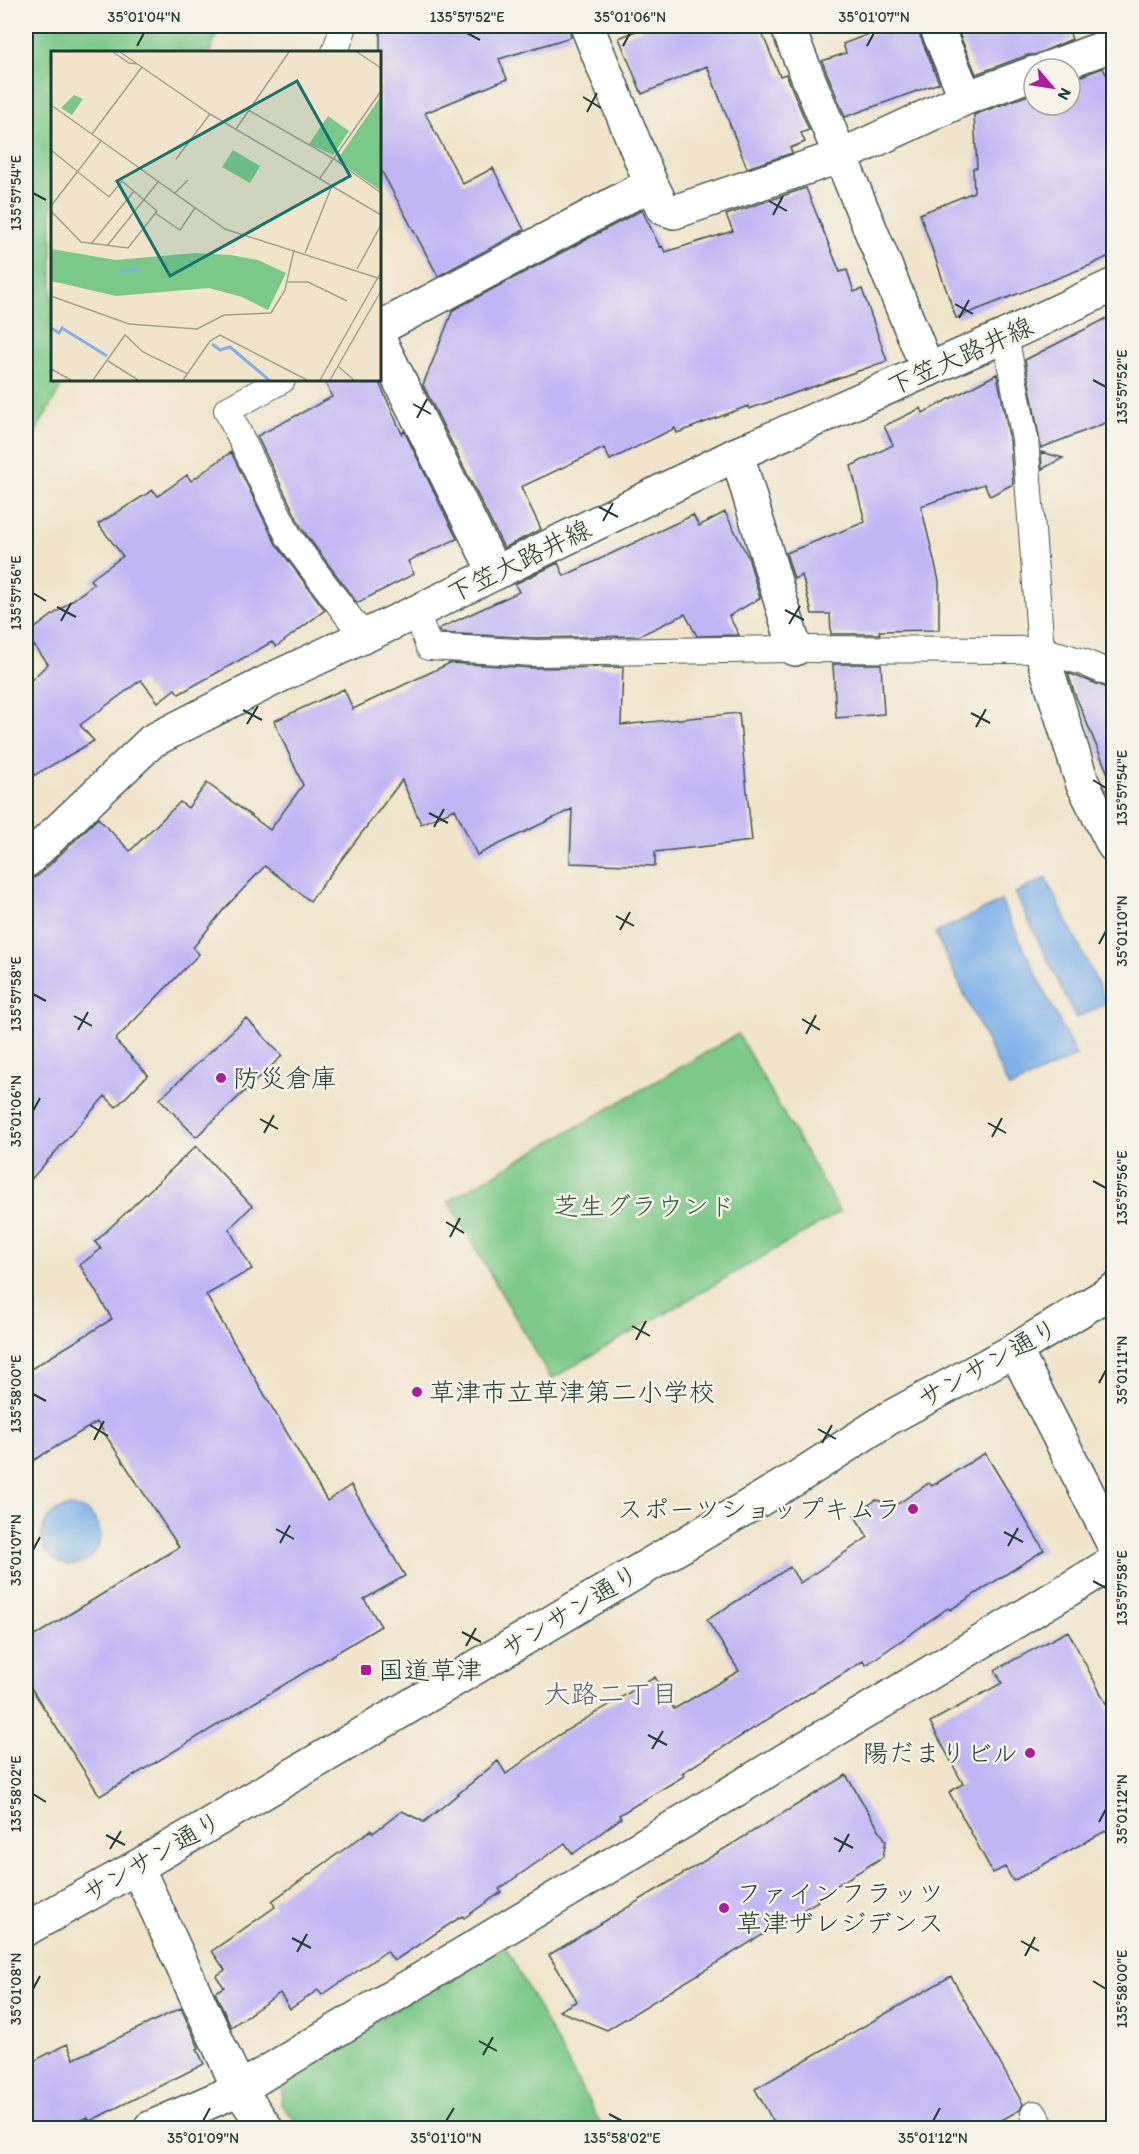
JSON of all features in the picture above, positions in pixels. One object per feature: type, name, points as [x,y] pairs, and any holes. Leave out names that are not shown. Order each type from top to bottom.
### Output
[{"type":"street","points":[[587,26],[651,184],[663,208],[674,212],[841,156],[966,98],[1022,77]]},
{"type":"street","points":[[787,26],[928,370]]},
{"type":"street","points":[[936,26],[966,98]]},
{"type":"street","points":[[1112,26],[1113,30]]},
{"type":"street","points":[[1078,57],[1113,44]]},
{"type":"street","points":[[381,328],[651,184]]},
{"type":"street","name":"下笠大路井線","points":[[26,861],[152,741],[737,454],[1005,336],[1113,285]]},
{"type":"street","points":[[381,331],[495,573]]},
{"type":"street","points":[[737,454],[795,649]]},
{"type":"street","points":[[1041,650],[1082,782],[1113,846]]},
{"type":"street","name":"サンサン通り","points":[[26,1929],[137,1867],[798,1477],[889,1418],[1015,1350],[1113,1290]]},
{"type":"street","points":[[1015,1350],[1113,1545]]},
{"type":"street","points":[[150,2128],[239,2089],[1113,1562]]},
{"type":"street","points":[[137,1867],[239,2089],[266,2128]]},
{"type":"lane","points":[[335,51],[344,26]]},
{"type":"lane","points":[[1005,336],[1025,439],[1041,650]]},
{"type":"lane","points":[[280,381],[227,410],[289,537],[363,636]]},
{"type":"lane","points":[[416,612],[429,647],[535,653],[795,649],[1041,650],[1083,662],[1113,675]]},
{"type":"green space","points":[[26,26],[220,26],[210,51],[51,51],[51,381],[64,381],[26,449]]},
{"type":"green space","name":"芝生グラウンド","points":[[738,1034],[840,1212],[551,1379],[448,1201]]},
{"type":"green space","points":[[504,1944],[603,2128],[301,2128],[281,2104],[284,2075]]},
{"type":"water","points":[[1046,878],[1107,1003],[1076,1018],[1015,893]]},
{"type":"water","points":[[1001,901],[1076,1056],[1009,1088],[935,933]]},
{"type":"water","points":[[65,1507],[77,1507],[92,1515],[100,1530],[100,1542],[92,1557],[77,1565],[65,1565],[50,1557],[42,1542],[42,1530],[50,1515]]},
{"type":"building","points":[[380,26],[569,26],[571,37],[499,59],[507,79],[425,113],[463,184],[493,168],[524,230],[438,276],[381,170]]},
{"type":"building","points":[[648,26],[759,26],[780,76],[786,74],[809,130],[801,133],[805,142],[790,148],[792,153],[747,168],[707,66],[642,94],[619,38]]},
{"type":"building","points":[[918,26],[939,83],[845,117],[822,61],[846,53],[843,44],[887,27],[891,36]]},
{"type":"building","points":[[956,26],[1067,26],[1072,39],[1035,55],[1028,55],[976,74]]},
{"type":"building","points":[[1103,68],[1106,74],[1113,71],[1113,254],[1091,265],[956,318],[920,214],[974,192],[973,168],[977,168],[974,115],[1022,97],[1022,117],[1082,117],[1082,76]]},
{"type":"building","points":[[806,188],[840,272],[847,270],[854,292],[862,289],[887,361],[749,409],[748,406],[677,433],[675,428],[610,460],[604,448],[521,487],[541,529],[504,548],[423,385],[453,310],[642,210],[660,247],[662,246],[665,252],[733,231],[726,215]]},
{"type":"building","points":[[1113,315],[1113,420],[1041,448],[1025,360]]},
{"type":"building","points":[[997,374],[1010,441],[1013,484],[990,496],[984,484],[921,506],[939,581],[939,630],[879,631],[880,634],[831,634],[830,614],[812,614],[802,575],[794,579],[786,553],[865,522],[851,466],[893,445],[884,426],[921,408],[923,413]]},
{"type":"building","points":[[324,381],[378,381],[402,434],[404,431],[457,539],[408,561],[414,574],[357,603],[302,529],[257,436],[332,397]]},
{"type":"building","points":[[231,452],[276,544],[325,610],[276,647],[272,642],[179,694],[175,689],[158,702],[141,680],[80,725],[94,741],[26,780],[26,685],[48,664],[26,635],[94,584],[90,580],[123,556],[98,524],[153,490],[158,496],[187,475],[191,481]]},
{"type":"building","points":[[1041,452],[1063,458],[1042,469]]},
{"type":"building","points":[[725,512],[748,557],[760,598],[729,616],[739,635],[697,636],[685,614],[639,636],[535,638],[440,633],[438,629],[519,592],[515,584],[558,563],[564,576],[693,515],[699,526]]},
{"type":"building","points":[[450,663],[534,668],[623,667],[621,725],[739,713],[752,841],[655,852],[655,866],[570,863],[572,809],[477,855],[455,809],[421,824],[402,780],[310,901],[265,866],[224,909],[193,948],[199,954],[115,1040],[148,1075],[116,1107],[105,1096],[26,1185],[26,879],[39,875],[98,818],[130,851],[180,802],[188,808],[207,783],[270,830],[303,785],[274,721],[344,689],[353,709]]},
{"type":"building","points":[[833,664],[881,664],[884,714],[836,718]]},
{"type":"building","points":[[1068,673],[1113,690],[1113,786],[1074,692]]},
{"type":"building","name":"防災倉庫","points":[[246,1018],[282,1056],[196,1137],[160,1099]]},
{"type":"building","points":[[196,1146],[252,1206],[229,1229],[252,1269],[206,1295],[327,1501],[351,1485],[405,1576],[364,1599],[381,1626],[100,1796],[26,1680],[26,1641],[179,1547],[97,1422],[26,1465],[26,1372],[112,1319],[80,1265],[101,1249],[95,1242]]},
{"type":"building","points":[[985,1453],[1044,1550],[950,1610],[948,1608],[866,1665],[863,1661],[682,1773],[684,1776],[619,1815],[621,1818],[573,1854],[565,1843],[499,1889],[501,1892],[464,1918],[462,1916],[394,1961],[387,1951],[322,1995],[318,1990],[290,2009],[280,1993],[231,2027],[215,1992],[224,1987],[216,1976],[225,1970],[212,1951],[275,1907],[272,1901],[371,1830],[373,1833],[402,1811],[424,1822],[498,1761],[506,1774],[557,1736],[655,1677],[674,1709],[739,1671],[707,1620],[790,1567],[800,1583],[868,1537],[854,1515],[876,1500],[896,1505],[929,1483],[932,1486]]},
{"type":"building","name":"陽だまりビル","points":[[1068,1631],[1113,1717],[1113,1827],[1013,1881],[1005,1867],[993,1873],[949,1792],[963,1784],[930,1722],[1002,1683],[995,1670]]},
{"type":"building","name":"ファインフラッツ 草津ザレジデンス","points":[[846,1775],[886,1841],[883,1857],[816,1898],[818,1901],[607,2030],[559,2011],[577,2001],[549,1955]]},
{"type":"building","points":[[951,1976],[1023,2104],[1020,2110],[987,2128],[777,2128],[755,2089]]},
{"type":"building","points":[[181,2008],[204,2064],[90,2121],[87,2117],[64,2128],[26,2128],[26,2065],[67,2044],[74,2059]]},
{"type":"place","name":"防災倉庫","points":[[221,1078]]},
{"type":"place","name":"草津市立草津第二小学校","points":[[417,1392]]},
{"type":"place","name":"スポーツショップキムラ","points":[[913,1509]]},
{"type":"place","name":"国道草津","points":[[366,1670]]},
{"type":"place","name":"陽だまりビル","points":[[1030,1753]]},
{"type":"place","name":"ファインフラッツ 草津ザレジデンス","points":[[724,1908]]},
{"type":"district","name":"大路二丁目","points":[[611,1694]]}]
